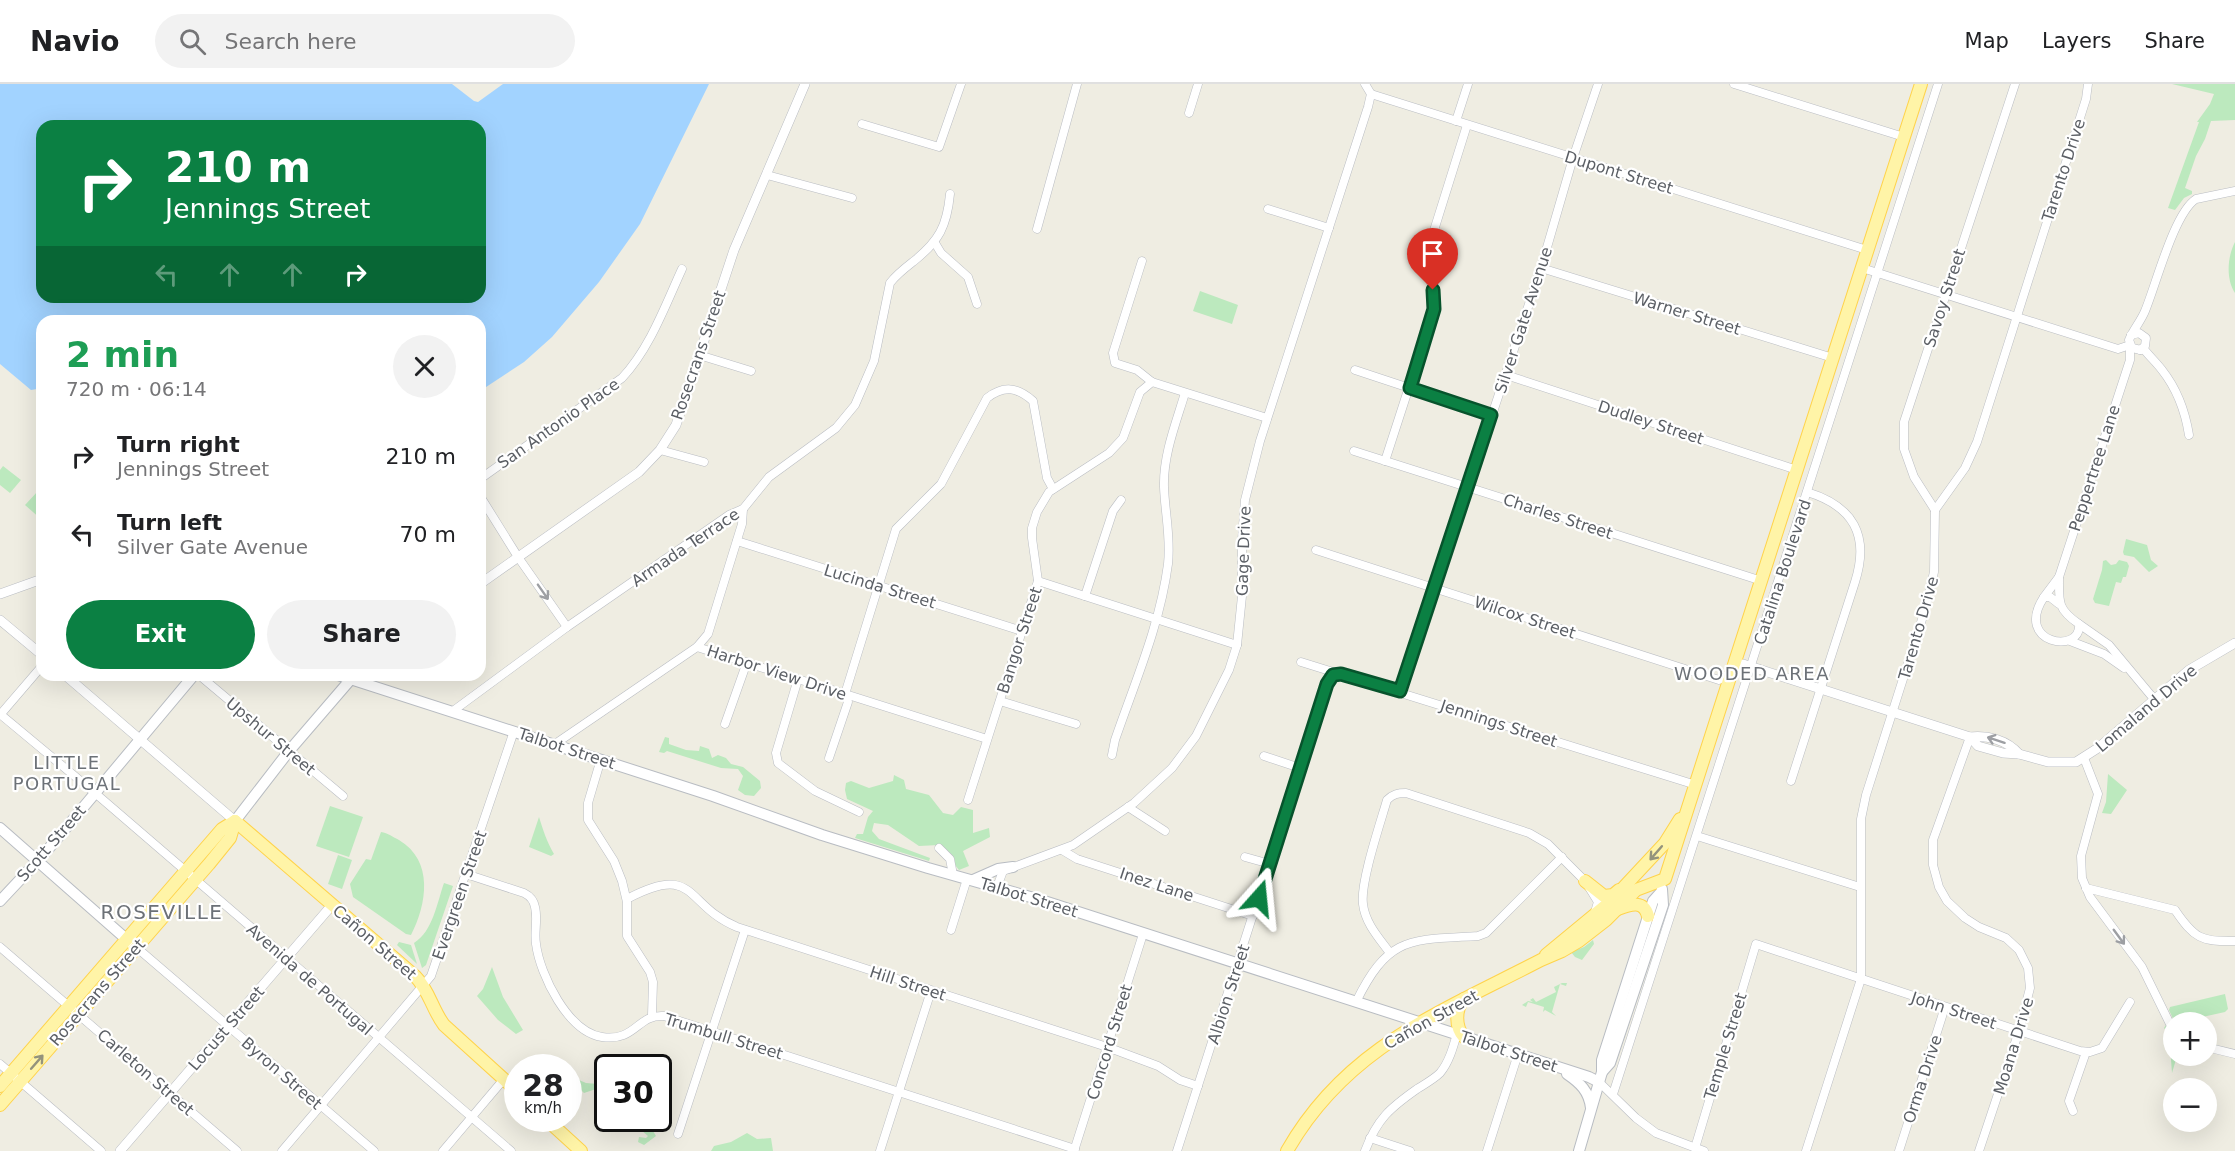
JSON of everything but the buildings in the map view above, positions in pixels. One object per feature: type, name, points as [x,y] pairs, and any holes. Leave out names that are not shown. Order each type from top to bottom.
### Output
[{"type":"main road","name":"Catalina Boulevard","points":[[1579,1151],[1601,1077],[1602,1060],[1648,916],[1653,901],[1661,892],[1921,84]]},
{"type":"main road","name":"Scott Street","points":[[0,901],[189,681]]},
{"type":"main road","name":"Rosecrans Street","points":[[132,944],[185,871],[222,829],[235,821],[290,751],[351,681]]},
{"type":"main road","name":"Talbot Street","points":[[366,681],[822,835],[997,887],[1418,1022],[1460,1033],[1557,1067],[1601,1077]]},
{"type":"main road","name":"Cañon Street","points":[[1541,960],[1625,886],[1665,843],[1689,805]]},
{"type":"main road","name":"Rosecrans Street","points":[[0,1105],[16,1077],[132,944],[195,879],[230,838],[235,821]]},
{"type":"main road","name":"Cañon Street","points":[[235,821],[409,970],[424,986],[444,1025],[504,1079]]},
{"type":"main road","points":[[0,828],[132,944]]},
{"type":"main road","points":[[970,880],[998,869],[1013,867]]},
{"type":"main road","points":[[1013,867],[1008,878],[1013,892]]},
{"type":"main road","name":"Cañon Street","points":[[1287,1151],[1316,1108],[1352,1070],[1371,1054],[1418,1022],[1579,941],[1636,890],[1665,879]]},
{"type":"main road","points":[[1585,881],[1604,896],[1613,895],[1625,886]]},
{"type":"main road","name":"Catalina Boulevard","points":[[1601,1077],[1610,1063],[1653,936],[1663,904],[1661,892]]},
{"type":"main road","points":[[1617,909],[1630,904],[1638,904],[1645,908],[1648,916]]},
{"type":"main road","points":[[1460,1033],[1458,1008],[1464,999]]},
{"type":"main road","points":[[1557,1067],[1585,1089],[1590,1097],[1592,1109]]},
{"type":"main road","name":"Rosecrans Street","points":[[0,1086],[16,1077]]},
{"type":"main road","points":[[560,1132],[581,1151]]},
{"type":"street","name":"Rosecrans Street","points":[[486,580],[628,481],[660,450],[678,418],[734,250],[805,84]]},
{"type":"street","points":[[862,124],[939,147],[961,84]]},
{"type":"street","points":[[1037,229],[1077,84]]},
{"type":"street","points":[[1189,112],[1198,84]]},
{"type":"street","points":[[1365,84],[1371,94]]},
{"type":"street","points":[[1456,121],[1468,84]]},
{"type":"street","name":"Silver Gate Avenue","points":[[1400,691],[1541,268],[1573,158],[1598,84]]},
{"type":"street","points":[[1734,84],[1904,137]]},
{"type":"street","name":"Catalina Boulevard","points":[[1613,1094],[1938,84]]},
{"type":"street","name":"Savoy Street","points":[[1935,510],[1914,477],[1904,448],[1904,422],[2015,84]]},
{"type":"street","name":"Tarento Drive","points":[[1806,1151],[1861,979],[1861,819],[1866,795],[1893,713],[1934,572],[1935,510],[1965,468],[1977,442],[2086,99],[2088,84]]},
{"type":"street","name":"Dupont Street","points":[[1371,94],[1867,250]]},
{"type":"street","name":"Gage Drive","points":[[1013,867],[1062,850],[1093,832],[1128,807],[1172,768],[1196,736],[1229,670],[1237,645],[1242,596],[1245,500],[1267,418],[1371,94]]},
{"type":"street","points":[[1385,461],[1434,309],[1433,290],[1426,266],[1426,256],[1467,124]]},
{"type":"street","points":[[767,175],[852,198]]},
{"type":"street","points":[[2130,346],[2131,335],[2144,314],[2180,219],[2191,202],[2235,191]]},
{"type":"street","name":"Armada Terrace","points":[[453,711],[567,627],[729,515],[743,509],[769,477],[836,428],[855,405],[874,361],[890,283],[896,274],[935,243],[946,222],[950,194]]},
{"type":"street","points":[[1268,209],[1329,228]]},
{"type":"street","points":[[935,243],[941,253],[969,277],[977,304]]},
{"type":"street","points":[[1142,261],[1113,353],[1115,363],[1137,370],[1152,382],[1267,418]]},
{"type":"street","name":"Warner Street","points":[[1541,268],[1833,358]]},
{"type":"street","points":[[1862,268],[2118,349],[2130,346]]},
{"type":"street","name":"San Antonio Place","points":[[486,474],[622,378],[633,367],[682,269]]},
{"type":"street","points":[[2130,346],[2135,350],[2142,349],[2146,343],[2144,314]]},
{"type":"street","points":[[2131,335],[2139,333],[2146,338]]},
{"type":"street","name":"Peppertree Lane","points":[[2059,604],[2059,577],[2130,360],[2130,346]]},
{"type":"street","points":[[2142,349],[2162,370],[2175,391],[2185,414],[2189,435]]},
{"type":"street","name":"Peppertree Lane","points":[[2130,360],[2142,349]]},
{"type":"street","points":[[699,355],[751,371]]},
{"type":"street","points":[[1355,370],[1491,415]]},
{"type":"street","name":"Dudley Street","points":[[1506,375],[1797,470]]},
{"type":"street","name":"Bangor Street","points":[[968,800],[1038,581],[1032,528],[1037,512],[1053,489],[1109,453],[1123,438],[1140,392],[1152,382]]},
{"type":"street","points":[[829,758],[848,702],[845,694],[896,529],[941,484],[987,398],[998,390],[1006,388],[1024,394],[1033,401],[1047,478],[1053,489]]},
{"type":"street","points":[[1112,755],[1115,740],[1158,619],[1168,563],[1169,534],[1164,486],[1165,464],[1185,393]]},
{"type":"street","points":[[660,450],[704,462]]},
{"type":"street","name":"Charles Street","points":[[1354,451],[1762,581]]},
{"type":"street","points":[[1791,781],[1858,572],[1861,548],[1856,529],[1844,510],[1829,500],[1807,492]]},
{"type":"street","points":[[1085,596],[1113,511],[1121,500]]},
{"type":"street","points":[[486,506],[518,557],[567,627]]},
{"type":"street","points":[[697,646],[708,634],[737,541],[743,509]]},
{"type":"street","name":"Lucinda Street","points":[[737,541],[1022,631]]},
{"type":"street","name":"Wilcox Street","points":[[1316,550],[1719,680],[1733,671]]},
{"type":"street","name":"Peppertree Lane","points":[[2059,577],[2038,605],[2034,620],[2038,631],[2046,638],[2058,642],[2070,641],[2104,654],[2130,672]]},
{"type":"street","points":[[0,594],[36,581]]},
{"type":"street","points":[[1038,581],[1237,645]]},
{"type":"street","name":"Peppertree Lane","points":[[2044,597],[2050,597],[2068,616],[2109,645],[2154,699]]},
{"type":"street","points":[[0,620],[36,651]]},
{"type":"street","points":[[2070,641],[2080,630],[2079,624]]},
{"type":"street","name":"Lomaland Drive","points":[[1733,671],[1743,664],[1970,737],[1978,746],[2003,753],[2063,763],[2076,762],[2084,758],[2189,669],[2235,643]]},
{"type":"street","name":"Harbor View Drive","points":[[555,744],[697,646],[987,739]]},
{"type":"street","points":[[725,724],[747,662]]},
{"type":"street","name":"Jennings Street","points":[[1301,662],[1696,785]]},
{"type":"street","points":[[0,714],[36,673]]},
{"type":"street","name":"Albion Street","points":[[1177,1151],[1327,684],[1333,675],[1341,674]]},
{"type":"street","points":[[798,679],[776,753],[778,763],[815,790],[859,812]]},
{"type":"street","points":[[72,681],[235,821]]},
{"type":"street","name":"Upshur Street","points":[[206,681],[344,796]]},
{"type":"street","points":[[1000,701],[1076,724]]},
{"type":"street","name":"Avenida de Portugal","points":[[0,714],[511,1151]]},
{"type":"street","name":"Evergreen Street","points":[[282,1151],[424,986],[434,968],[514,731]]},
{"type":"street","name":"Moana Drive","points":[[1970,737],[1933,840],[1933,865],[1939,887],[1947,901],[1978,927],[2006,938],[2019,950],[2026,962],[2030,988],[2019,1031],[1979,1151]]},
{"type":"street","points":[[1264,756],[1300,768]]},
{"type":"street","points":[[2084,758],[2098,794],[2081,856],[2082,878],[2090,897],[2142,967],[2164,1012]]},
{"type":"street","points":[[601,759],[588,803],[587,816],[591,829],[614,861],[622,881],[627,899],[627,936],[650,972],[653,982],[652,1015]]},
{"type":"street","points":[[1390,953],[1371,927],[1362,903],[1363,887],[1387,800],[1392,795],[1406,793],[1529,833],[1548,844],[1585,881],[1598,902],[1598,907],[1588,920]]},
{"type":"street","points":[[1128,807],[1165,831]]},
{"type":"street","points":[[1697,836],[1860,887]]},
{"type":"street","points":[[939,848],[950,860],[953,875]]},
{"type":"street","name":"Inez Lane","points":[[1062,850],[1077,859],[1253,916]]},
{"type":"street","points":[[1245,857],[1270,864]]},
{"type":"street","points":[[1356,1002],[1376,970],[1390,953],[1402,945],[1423,939],[1478,936],[1486,933],[1562,857]]},
{"type":"street","points":[[997,887],[1003,871],[1013,867]]},
{"type":"street","name":"Trumbull Street","points":[[466,874],[524,893],[531,898],[536,909],[535,938],[542,967],[558,999],[582,1028],[603,1037],[622,1036],[631,1032],[652,1015],[675,1019],[1075,1150]]},
{"type":"street","points":[[951,930],[970,880]]},
{"type":"street","name":"Hill Street","points":[[627,899],[651,887],[665,884],[676,885],[695,895],[723,921],[745,930],[1107,1047],[1158,1066],[1180,1080],[1198,1086]]},
{"type":"street","points":[[2086,888],[2175,910],[2189,930],[2199,937],[2219,942],[2235,941]]},
{"type":"street","name":"Locust Street","points":[[120,1151],[332,905]]},
{"type":"street","points":[[678,1134],[745,930]]},
{"type":"street","name":"Concord Street","points":[[1075,1150],[1143,934]]},
{"type":"street","name":"Byron Street","points":[[132,944],[374,1151]]},
{"type":"street","name":"John Street","points":[[1756,944],[2086,1052]]},
{"type":"street","name":"Temple Street","points":[[1695,1148],[1756,944]]},
{"type":"street","name":"Carleton Street","points":[[0,947],[237,1151]]},
{"type":"street","points":[[880,1151],[931,991]]},
{"type":"street","points":[[2073,1111],[2069,1101],[2086,1052],[2102,1048],[2130,1002]]},
{"type":"street","name":"Orma Drive","points":[[1899,1151],[1945,1007]]},
{"type":"street","points":[[1365,1151],[1377,1122],[1389,1110],[1439,1073],[1447,1062],[1460,1033]]},
{"type":"street","points":[[2217,1050],[2235,1054]]},
{"type":"street","points":[[1487,1151],[1518,1054]]},
{"type":"street","points":[[0,1064],[101,1151]]},
{"type":"street","name":"Talbot Street","points":[[1601,1077],[1613,1094],[1636,1118],[1656,1133],[1704,1151]]},
{"type":"street","points":[[443,1151],[504,1079]]},
{"type":"street","points":[[1370,1138],[1410,1151]]},
{"type":"green space","points":[[2172,84],[2235,84],[2235,120],[2211,121],[2185,188],[2192,191],[2192,194],[2184,198],[2175,210],[2168,208],[2199,122],[2197,122],[2214,94]]},
{"type":"green space","points":[[2235,242],[2235,293],[2230,282],[2229,268],[2230,254]]},
{"type":"green space","points":[[1200,291],[1238,305],[1232,324],[1193,311]]},
{"type":"green space","points":[[3,466],[21,480],[10,493],[0,485],[0,470]]},
{"type":"green space","points":[[36,493],[36,515],[25,505]]},
{"type":"green space","points":[[2126,539],[2147,545],[2151,560],[2158,566],[2149,572],[2134,557],[2124,555]]},
{"type":"green space","points":[[2106,560],[2111,565],[2116,564],[2119,560],[2127,562],[2129,566],[2126,577],[2123,577],[2121,583],[2116,582],[2109,606],[2095,603],[2093,599],[2103,561]]},
{"type":"green space","points":[[665,737],[669,738],[669,744],[686,750],[699,751],[700,746],[709,749],[712,758],[718,755],[726,758],[731,764],[743,767],[760,781],[761,788],[754,796],[745,795],[738,790],[743,776],[738,769],[721,768],[667,751],[659,752]]},
{"type":"green space","points":[[2108,774],[2127,790],[2111,814],[2102,813],[2106,802]]},
{"type":"green space","points":[[894,775],[904,780],[906,789],[929,795],[943,813],[953,815],[961,807],[973,810],[973,833],[989,828],[990,837],[963,851],[969,866],[959,870],[955,865],[954,857],[939,845],[919,846],[888,825],[874,823],[872,831],[879,839],[930,858],[929,861],[855,838],[857,834],[863,834],[868,817],[873,811],[847,799],[846,783],[851,781],[869,788],[893,781]]},
{"type":"green space","points":[[330,806],[363,817],[349,857],[316,846]]},
{"type":"green space","points":[[539,817],[554,854],[551,856],[529,847]]},
{"type":"green space","points":[[381,832],[399,840],[410,849],[418,859],[422,871],[424,884],[421,910],[411,935],[406,934],[353,897],[350,884],[366,859],[371,860]]},
{"type":"green space","points":[[338,855],[352,860],[342,889],[328,884]]},
{"type":"green space","points":[[444,883],[453,886],[426,965],[422,968],[414,943],[430,924]]},
{"type":"green space","points":[[1593,940],[1594,944],[1582,960],[1571,952],[1584,947]]},
{"type":"green space","points":[[399,942],[411,945],[417,964],[397,945]]},
{"type":"green space","points":[[492,967],[503,997],[523,1030],[516,1034],[498,1020],[477,996],[483,989]]},
{"type":"green space","points":[[1560,984],[1552,1012],[1556,1016],[1545,1010],[1543,1012],[1544,1007],[1528,1002],[1526,1007],[1522,1005],[1528,1001],[1533,1002],[1530,1000],[1533,998],[1536,1002],[1556,992],[1554,987]]},
{"type":"green space","points":[[2225,994],[2228,1009],[2217,1014],[2170,1012],[2170,1007]]},
{"type":"green space","points":[[582,1081],[594,1084],[594,1090],[584,1093]]},
{"type":"green space","points":[[643,1132],[653,1132],[656,1136],[644,1145],[638,1142],[639,1137],[648,1136]]},
{"type":"green space","points":[[747,1133],[757,1139],[771,1138],[773,1151],[711,1151],[714,1146],[731,1142]]},
{"type":"water","points":[[0,84],[452,84],[478,102],[503,84],[709,84],[640,224],[599,282],[552,337],[524,362],[486,387],[486,315],[36,315],[36,389],[31,390],[0,364]]},
{"type":"district","name":"WOODED AREA","points":[[1752,674]]},
{"type":"district","name":"LITTLE PORTUGAL","points":[[67,773]]},
{"type":"district","name":"ROSEVILLE","points":[[162,912]]},
{"type":"route","points":[[1259,898],[1327,684],[1333,675],[1341,674],[1400,691],[1491,415],[1410,388],[1434,309],[1433,290]]}]
